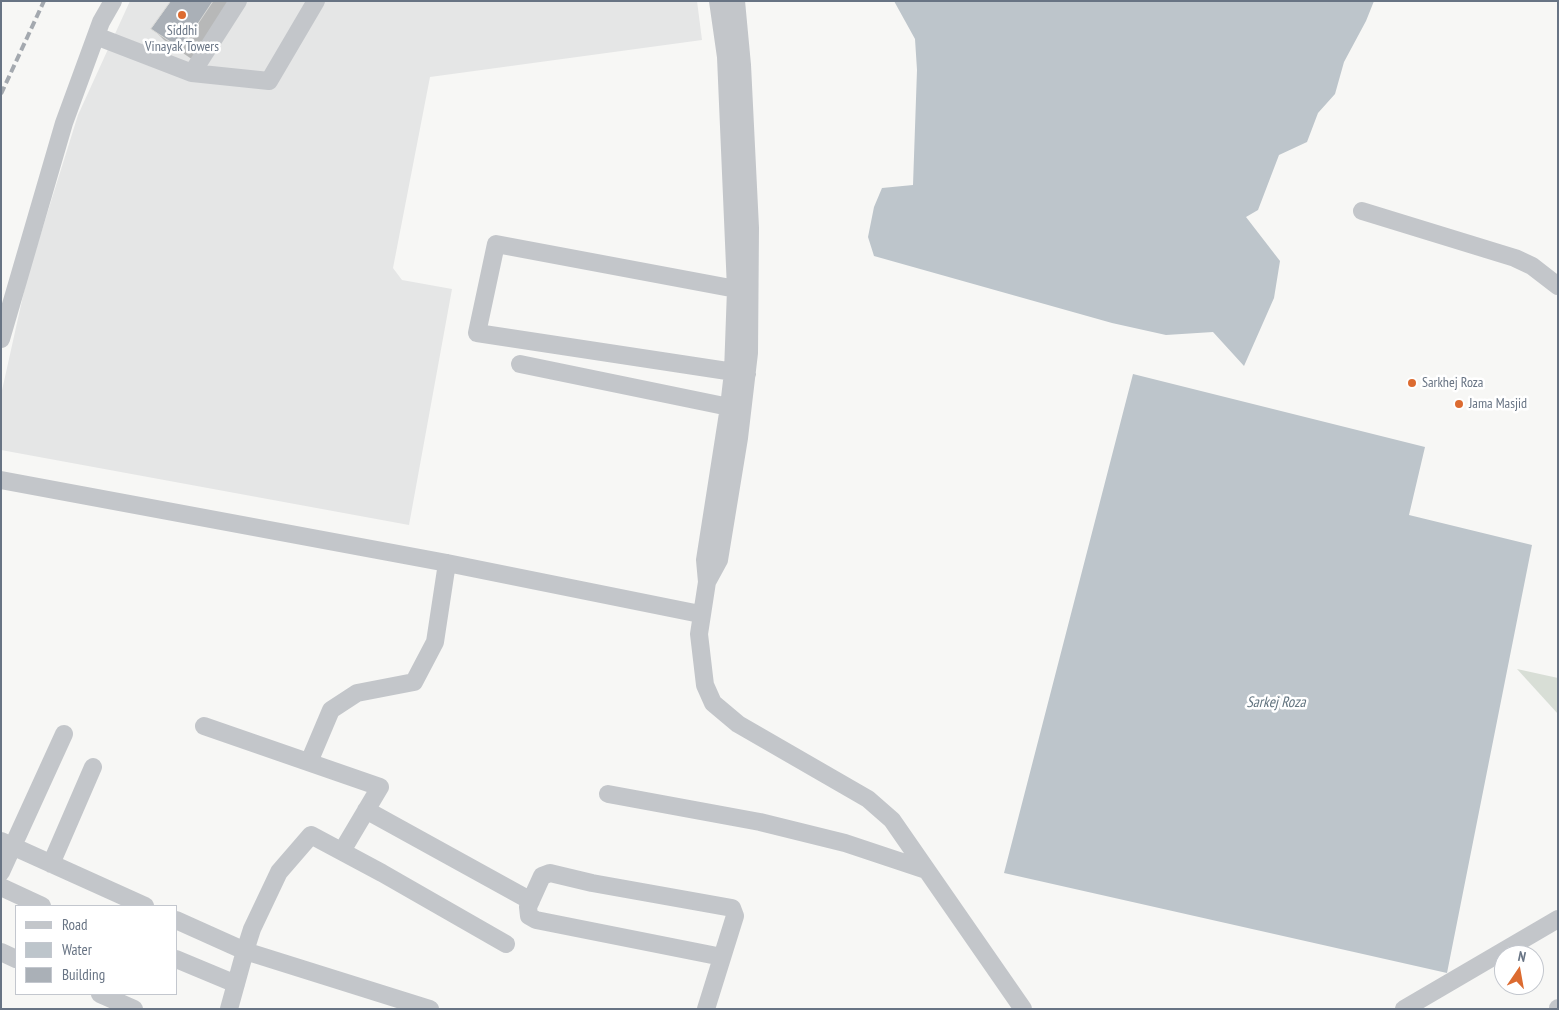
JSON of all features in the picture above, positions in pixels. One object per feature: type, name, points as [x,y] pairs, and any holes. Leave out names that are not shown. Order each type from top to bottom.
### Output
[{"type":"street","points":[[1,339],[64,123],[96,36],[113,1]]},
{"type":"street","points":[[192,73],[238,1]]},
{"type":"street","points":[[96,36],[192,73],[269,81],[316,1]]},
{"type":"street","points":[[727,3],[734,57],[742,219],[751,297],[723,489],[705,560],[707,582],[700,614],[700,661],[705,685],[714,702],[728,716],[758,737],[868,799],[892,820],[1023,1009]]},
{"type":"street","points":[[1362,211],[1515,258],[1532,266],[1558,286]]},
{"type":"street","points":[[723,489],[730,407],[740,373],[736,289],[742,219]]},
{"type":"street","points":[[736,289],[496,244],[477,333],[740,373]]},
{"type":"street","points":[[520,364],[730,407]]},
{"type":"street","points":[[1,480],[447,563],[700,614]]},
{"type":"street","points":[[309,762],[331,710],[357,693],[414,682],[436,642],[447,563]]},
{"type":"street","points":[[204,726],[380,787],[342,851]]},
{"type":"street","points":[[1,872],[7,844],[64,734]]},
{"type":"street","points":[[51,864],[93,768]]},
{"type":"street","points":[[608,794],[760,822],[845,843],[926,870]]},
{"type":"street","points":[[366,810],[531,901]]},
{"type":"street","points":[[232,1008],[236,984],[252,929],[279,872],[311,835],[506,944]]},
{"type":"street","points":[[7,844],[143,905]]},
{"type":"street","points":[[706,1009],[735,916],[732,908],[592,883],[550,873],[542,876],[528,907],[529,916],[536,920],[722,957]]},
{"type":"street","points":[[1,887],[40,905]]},
{"type":"street","points":[[1404,1009],[1558,919]]},
{"type":"street","points":[[178,921],[245,951],[430,1009]]},
{"type":"street","points":[[1,952],[15,959]]},
{"type":"street","points":[[178,960],[236,984]]},
{"type":"street","points":[[102,995],[134,1009]]},
{"type":"shaded area","points":[[130,1],[697,1],[702,40],[430,77],[393,268],[402,280],[452,289],[409,525],[1,450],[1,395],[27,278],[78,115]]},
{"type":"shaded area","points":[[1517,669],[1558,678],[1558,714]]},
{"type":"water","points":[[894,1],[1374,1],[1366,21],[1344,62],[1335,94],[1318,113],[1307,142],[1279,155],[1258,210],[1246,217],[1280,261],[1274,298],[1244,366],[1213,332],[1166,335],[1112,323],[874,256],[868,237],[874,207],[882,188],[913,185],[917,70],[915,39]]},
{"type":"water","name":"Sarkej Roza","points":[[1133,374],[1425,447],[1409,515],[1532,545],[1447,973],[1004,873]]},
{"type":"building","name":"Siddhi Vinayak Towers","points":[[171,1],[213,1],[181,49],[151,29]]},
{"type":"railway","points":[[1,94],[44,1]]},
{"type":"place","name":"Siddhi Vinayak Towers","points":[[182,15]]},
{"type":"place","name":"Sarkhej Roza","points":[[1412,383]]},
{"type":"place","name":"Jama Masjid","points":[[1459,404]]}]
